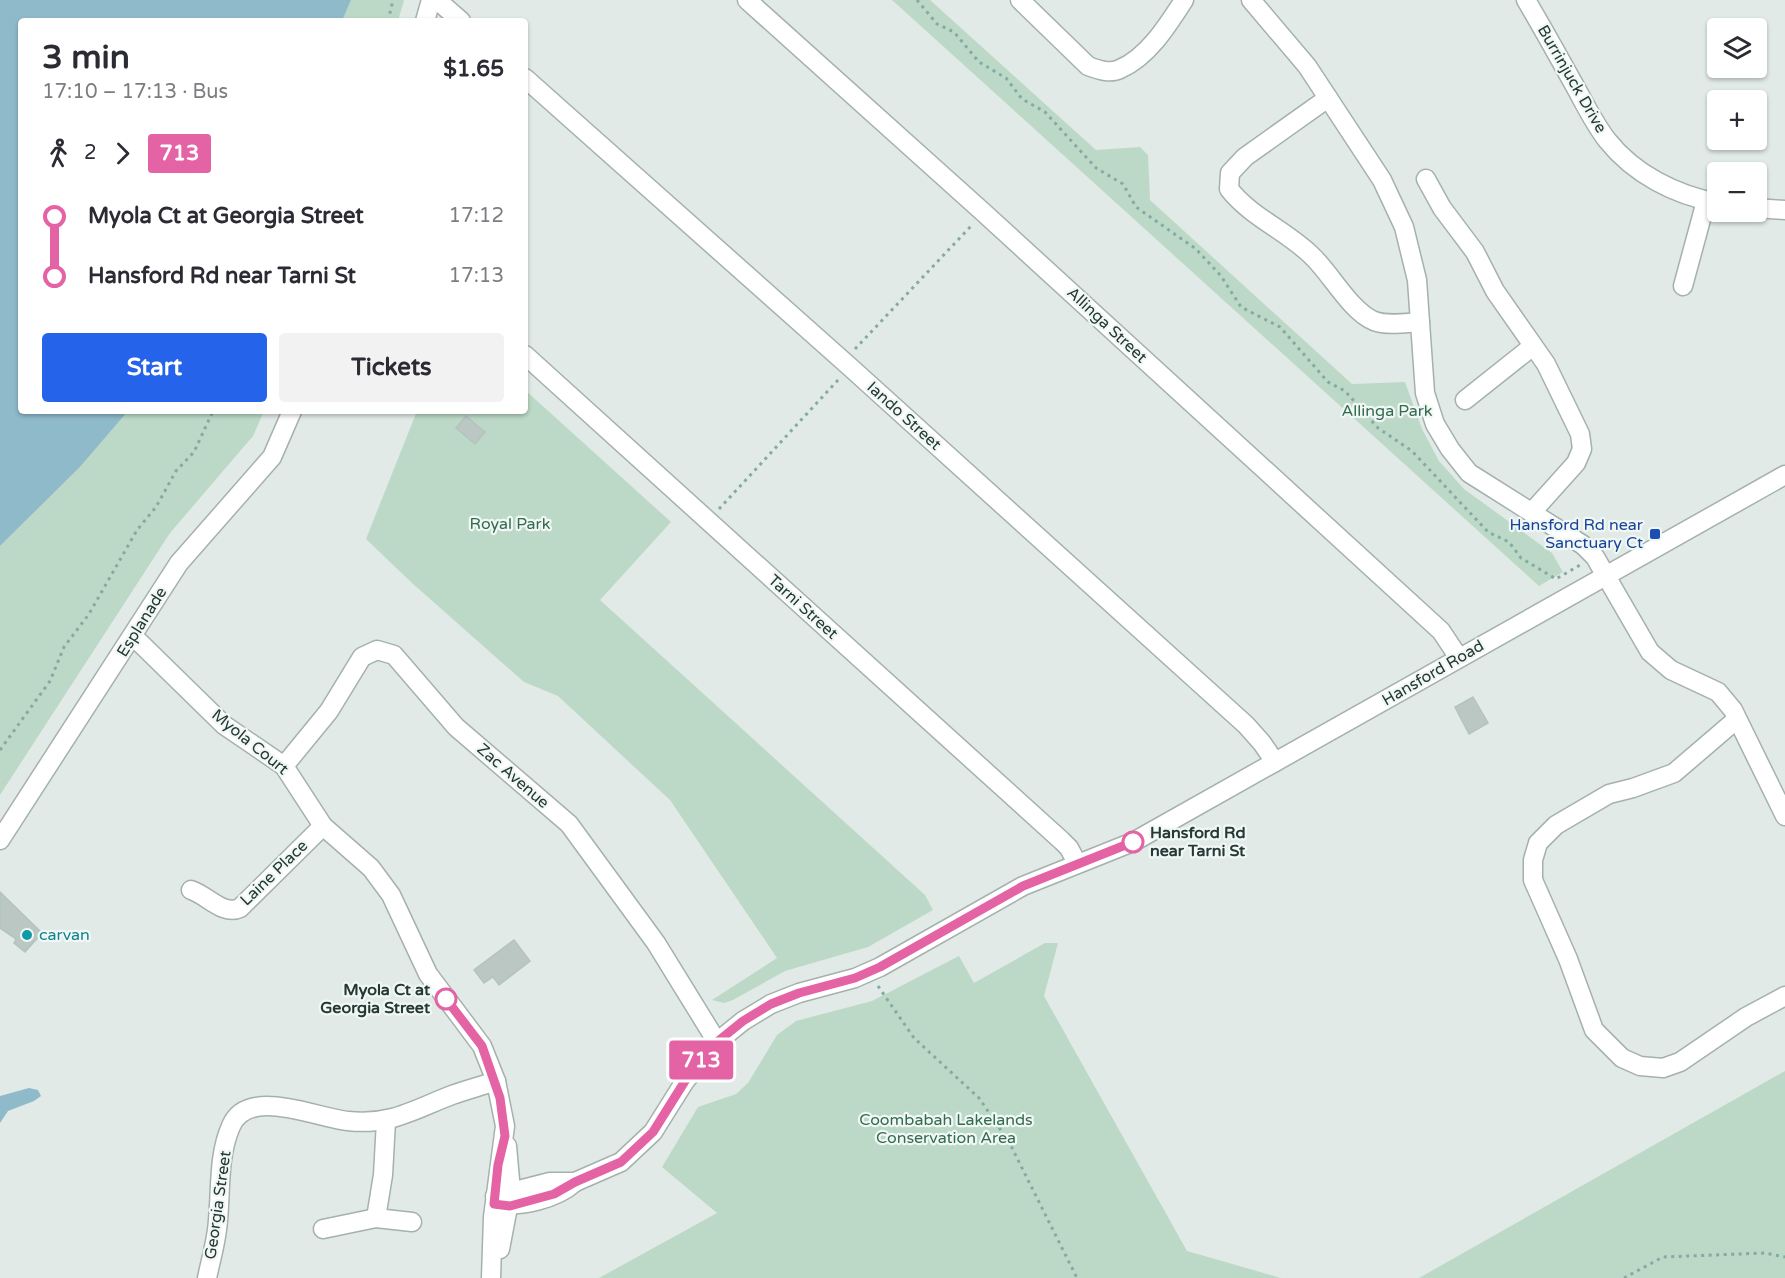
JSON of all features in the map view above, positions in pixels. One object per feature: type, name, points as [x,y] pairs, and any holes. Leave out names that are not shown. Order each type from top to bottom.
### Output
[{"type":"street","points":[[426,18],[431,0]]},
{"type":"street","points":[[437,0],[458,18]]},
{"type":"street","name":"Allinga Street","points":[[747,0],[983,212],[1440,631],[1459,658]]},
{"type":"street","points":[[1021,0],[1088,66],[1103,72],[1119,70],[1140,56],[1167,27],[1184,0]]},
{"type":"street","points":[[1251,0],[1307,66],[1382,180],[1404,227],[1417,280],[1425,393],[1435,424],[1450,449],[1469,473],[1583,545],[1595,557],[1650,652],[1671,670],[1718,692],[1733,710],[1785,816]]},
{"type":"street","name":"Burrinjuck Drive","points":[[1526,0],[1597,125],[1619,153],[1636,168],[1669,188],[1707,200]]},
{"type":"street","name":"Iando Street","points":[[528,81],[847,364],[1246,725],[1275,762]]},
{"type":"street","points":[[1328,98],[1245,157],[1230,172],[1228,189],[1241,204],[1311,255],[1358,308],[1373,320],[1387,324],[1420,322]]},
{"type":"street","points":[[1426,179],[1442,208],[1475,252],[1499,297],[1546,364],[1582,442],[1582,449],[1575,463],[1532,512]]},
{"type":"street","points":[[1767,209],[1785,210]]},
{"type":"street","points":[[1683,286],[1707,216]]},
{"type":"street","points":[[1465,400],[1533,346]]},
{"type":"street","name":"Tarni Street","points":[[528,358],[1062,841],[1069,848],[1077,863]]},
{"type":"street","name":"Esplanade","points":[[0,840],[192,547],[272,457],[291,414]]},
{"type":"street","name":"Hansford Road","points":[[502,1199],[550,1182],[575,1182],[621,1162],[645,1142],[694,1069],[717,1042],[743,1021],[771,1004],[799,993],[855,978],[880,967],[1023,886],[1133,842],[1785,475]]},
{"type":"street","name":"Myola Court","points":[[133,636],[224,725],[284,766],[323,826],[371,868],[387,887],[428,974],[482,1046],[504,1115],[499,1254],[493,1271]]},
{"type":"street","name":"Zac Avenue","points":[[284,766],[329,711],[362,657],[377,650],[394,655],[456,727],[569,824],[656,943],[717,1042]]},
{"type":"street","points":[[1737,719],[1674,773],[1609,794],[1556,825],[1538,843],[1533,860],[1533,880],[1568,959],[1594,1030],[1622,1058],[1640,1066],[1663,1068],[1680,1062],[1746,1017],[1785,996]]},
{"type":"street","name":"Laine Place","points":[[191,890],[222,908],[235,910],[240,908],[323,826]]},
{"type":"street","name":"Georgia Street","points":[[207,1278],[218,1222],[219,1181],[225,1148],[231,1125],[240,1113],[255,1105],[279,1107],[349,1122],[386,1121],[495,1081]]},
{"type":"street","points":[[376,1218],[386,1121]]},
{"type":"street","points":[[323,1229],[376,1218],[411,1222]]},
{"type":"path","points":[[389,18],[393,0]]},
{"type":"path","points":[[917,0],[937,24],[954,32],[979,62],[1006,78],[1022,99],[1045,112],[1096,168],[1123,184],[1136,207],[1196,249],[1221,276],[1241,307],[1280,327],[1328,382],[1346,391],[1378,428],[1412,451],[1488,532],[1509,542],[1521,558],[1556,579],[1595,557]]},
{"type":"path","points":[[708,522],[983,212]]},
{"type":"path","points":[[0,750],[50,681],[64,647],[89,614],[137,530],[156,507],[176,471],[194,452],[212,414]]},
{"type":"path","points":[[878,986],[914,1038],[979,1098],[1009,1142],[1077,1278]]},
{"type":"path","points":[[1624,1278],[1663,1257],[1765,1252],[1785,1257]]},
{"type":"green space","points":[[351,0],[404,0],[399,18],[343,18]]},
{"type":"green space","name":"Allinga Park","points":[[892,0],[930,0],[1096,150],[1140,147],[1148,155],[1150,200],[1352,384],[1405,382],[1422,429],[1439,461],[1464,489],[1552,553],[1563,572],[1539,586]]},
{"type":"green space","name":"Royal Park","points":[[528,393],[671,522],[600,600],[925,895],[933,910],[868,947],[785,971],[733,1000],[724,1003],[712,1000],[777,958],[670,800],[558,696],[524,682],[366,539],[416,414],[528,414]]},
{"type":"green space","points":[[125,414],[263,414],[253,436],[170,533],[0,795],[0,546],[80,467]]},
{"type":"green space","name":"Coombabah Lakelands Conservation Area","points":[[1045,943],[1058,943],[1044,996],[1187,1251],[1281,1278],[599,1278],[717,1213],[662,1167],[698,1107],[736,1094],[748,1083],[777,1035],[796,1021],[872,1001],[959,956],[974,983]]},
{"type":"green space","points":[[1785,1071],[1785,1278],[1419,1278]]},
{"type":"water","points":[[0,0],[351,0],[343,18],[18,18],[18,414],[125,414],[80,467],[0,546]]},
{"type":"water","points":[[29,1088],[38,1090],[41,1096],[8,1111],[0,1123],[0,1096]]},
{"type":"building","points":[[466,416],[485,432],[475,444],[456,428]]},
{"type":"building","points":[[1473,697],[1488,723],[1469,734],[1455,707]]},
{"type":"building","points":[[0,892],[42,933],[25,952],[14,943],[16,939],[0,928]]},
{"type":"building","points":[[514,940],[530,961],[499,985],[493,977],[484,983],[474,970]]},
{"type":"bus line","name":"713","points":[[446,999],[482,1046],[504,1115],[505,1136],[498,1165],[494,1204],[510,1206],[526,1203],[554,1194],[575,1182],[607,1170],[633,1153],[653,1132],[703,1057],[717,1042],[757,1012],[784,998],[855,978],[880,967],[1023,886],[1133,842]]},
{"type":"place","name":"Hansford Rd near Sanctuary Ct","points":[[1655,534]]},
{"type":"place","name":"Hansford Rd near Tarni St","points":[[1133,842]]},
{"type":"place","name":"carvan","points":[[27,935]]},
{"type":"place","name":"Myola Ct at Georgia Street","points":[[446,999]]}]
